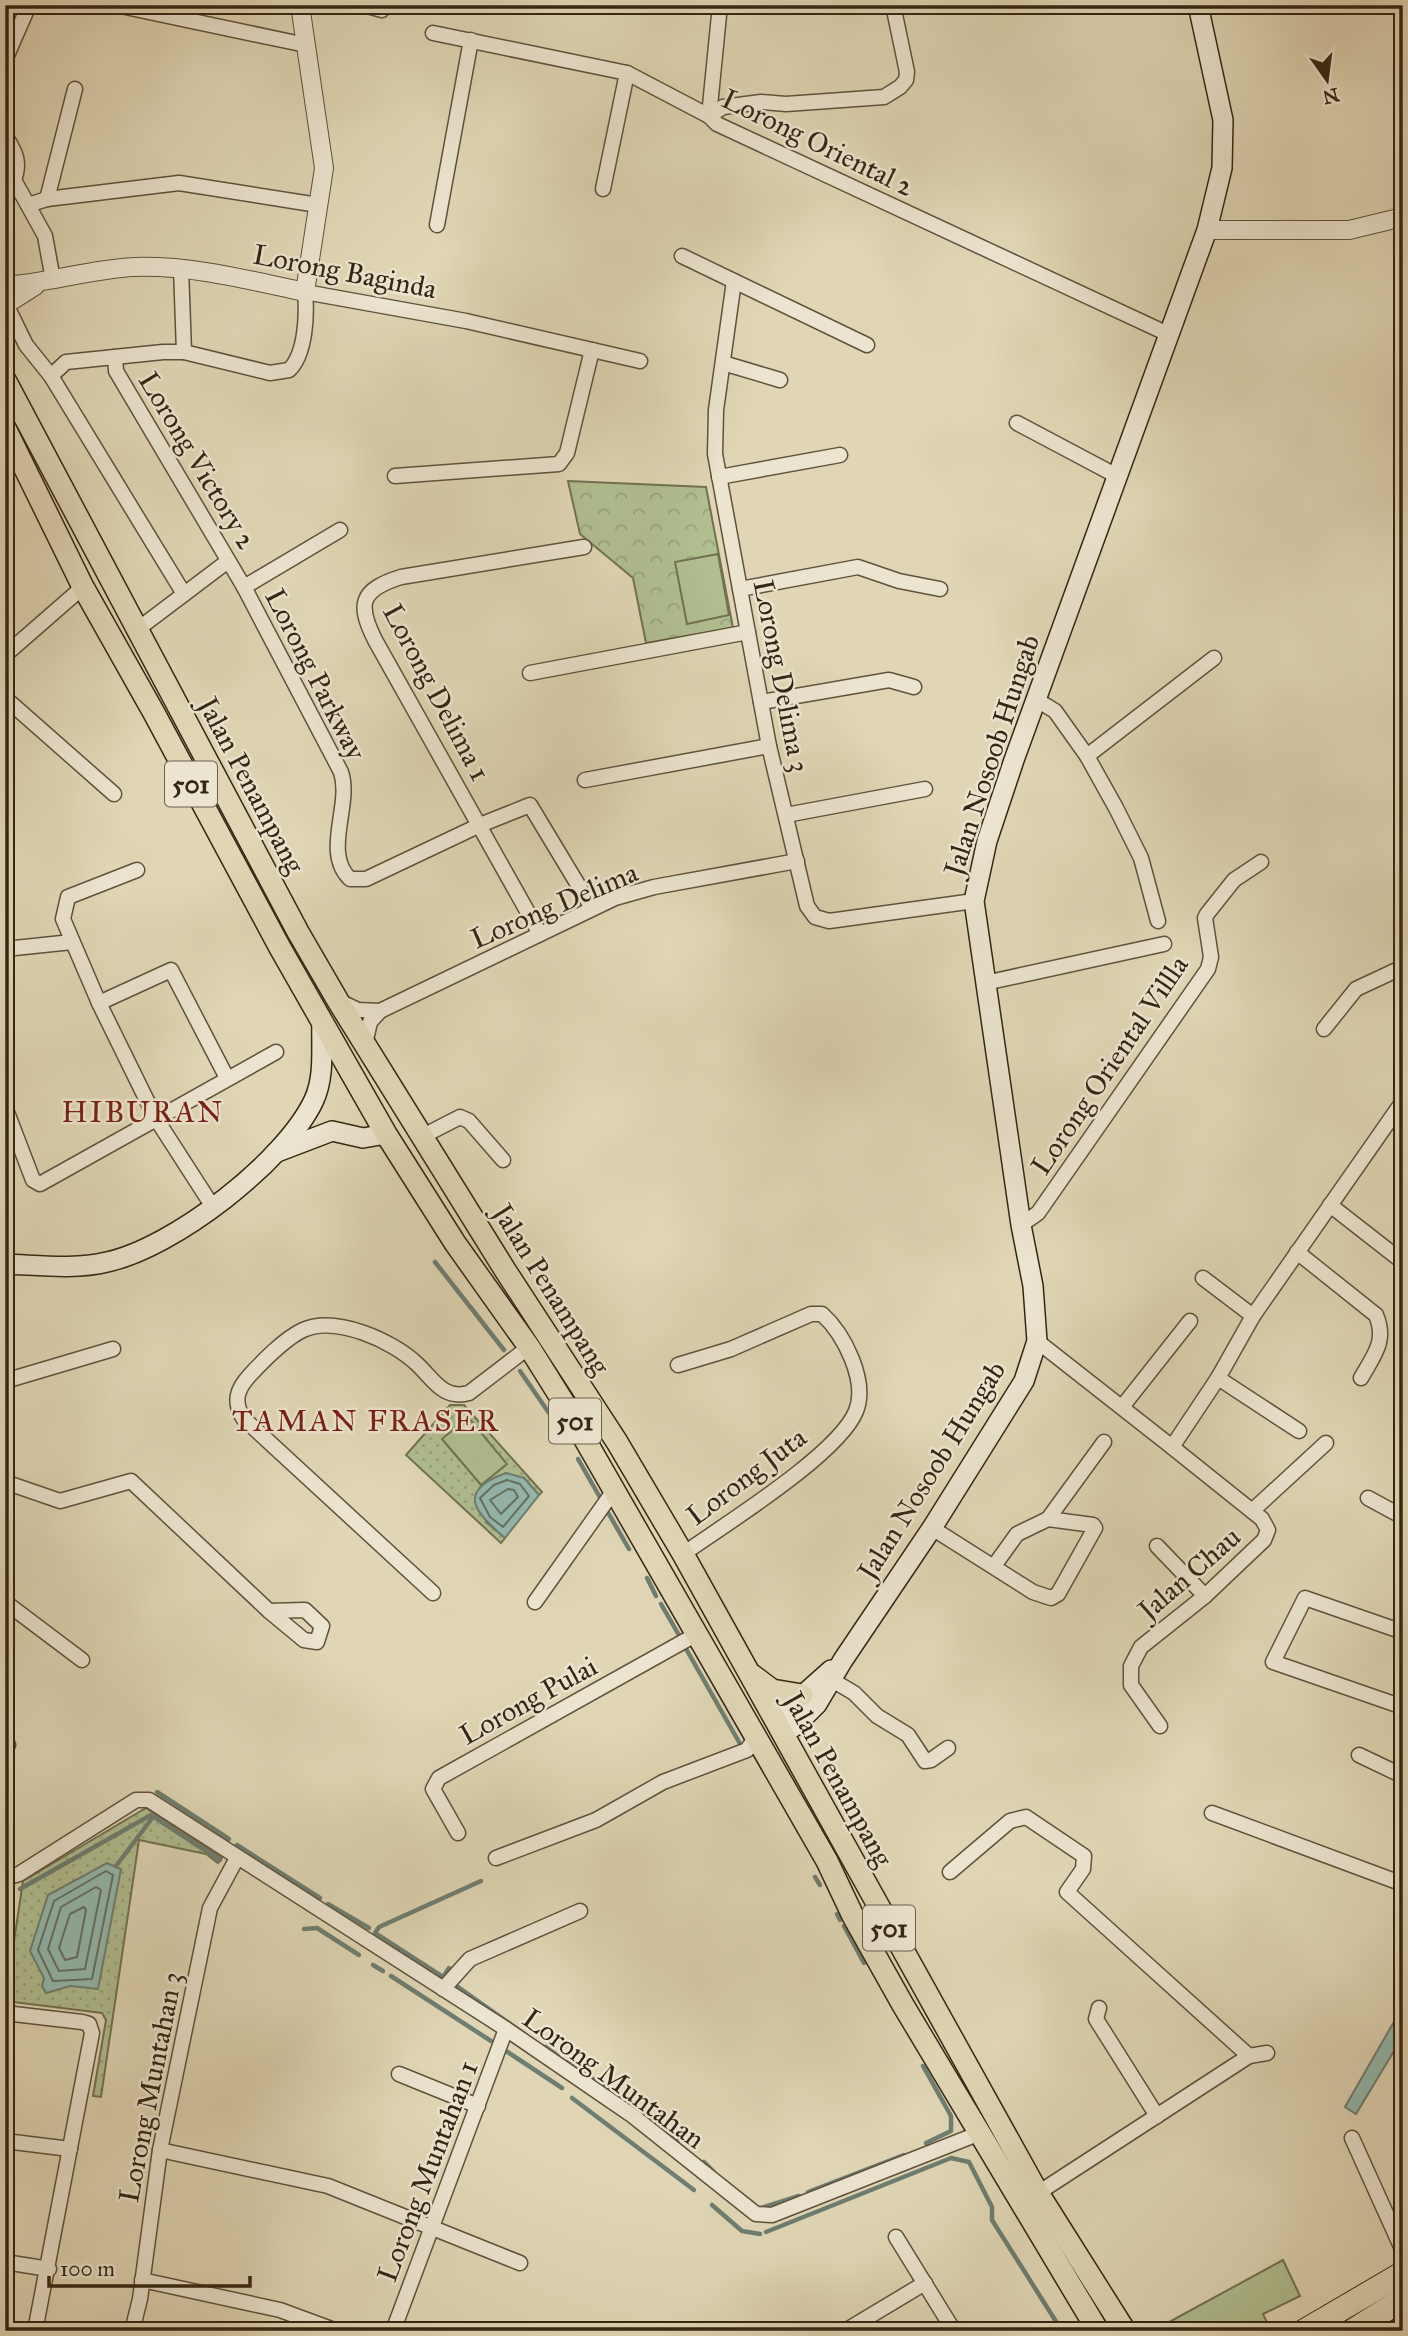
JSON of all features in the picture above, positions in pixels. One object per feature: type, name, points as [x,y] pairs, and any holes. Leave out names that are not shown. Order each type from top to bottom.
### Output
[{"type":"highway","points":[[1304,2331],[1403,2273]]},
{"type":"highway","points":[[1352,2331],[1403,2299]]},
{"type":"highway","points":[[1398,2331],[1403,2328]]},
{"type":"main road","name":"Jalan Nosoob Hungab","points":[[772,1731],[810,1713],[932,1528],[1024,1381],[1037,1341],[1033,1286],[1021,1225],[974,901],[990,831],[1207,230],[1222,169],[1224,132],[1198,5]]},
{"type":"main road","name":"Jalan Penampang","points":[[5,380],[338,1001],[505,1270],[617,1441],[747,1671],[772,1731],[1038,2193],[1125,2331]]},
{"type":"main road","name":"Jalan Penampang","points":[[5,428],[83,587],[386,1134],[478,1277],[529,1347],[615,1489],[745,1719],[772,1731]]},
{"type":"main road","points":[[170,743],[181,733],[184,718]]},
{"type":"main road","points":[[5,1264],[71,1266],[107,1262],[155,1245],[213,1207],[276,1153],[313,1102],[320,1082],[322,1021]]},
{"type":"main road","points":[[313,1102],[318,1120],[332,1131],[363,1138],[386,1134],[399,1122],[405,1106]]},
{"type":"main road","points":[[276,1153],[332,1131]]},
{"type":"main road","name":"Jalan Nosoob Hungab","points":[[772,1731],[802,1695],[843,1660]]},
{"type":"main road","points":[[747,1671],[772,1690],[802,1695]]},
{"type":"main road","name":"Jalan Penampang","points":[[772,1731],[778,1778],[827,1861],[853,1916],[902,2005],[1098,2331]]},
{"type":"street","points":[[5,60],[29,5]]},
{"type":"street","points":[[116,5],[306,45]]},
{"type":"street","points":[[51,376],[66,362],[184,352],[270,373],[289,370],[299,355],[306,304],[305,292],[324,168],[300,5]]},
{"type":"street","points":[[364,5],[382,10]]},
{"type":"street","points":[[709,116],[720,5]]},
{"type":"street","points":[[709,116],[723,107],[761,102],[786,104],[884,97],[906,80],[893,5]]},
{"type":"street","name":"Lorong Oriental 2","points":[[433,33],[627,73],[709,116],[716,124],[1168,334]]},
{"type":"street","points":[[437,225],[471,40]]},
{"type":"street","points":[[603,189],[627,73]]},
{"type":"street","points":[[47,199],[75,89]]},
{"type":"street","points":[[5,135],[17,156],[19,168],[14,180],[44,236],[46,282]]},
{"type":"street","points":[[28,205],[47,199],[179,183],[318,205]]},
{"type":"street","points":[[1207,230],[1349,230],[1403,217]]},
{"type":"street","points":[[682,256],[867,345]]},
{"type":"street","name":"Lorong Baginda","points":[[5,286],[46,282],[132,267],[181,268],[466,321],[640,360]]},
{"type":"street","points":[[181,268],[184,352]]},
{"type":"street","name":"Lorong Delima 3","points":[[734,281],[714,430],[719,477],[769,746],[810,912],[815,917],[830,921],[974,901]]},
{"type":"street","name":"Lorong Baginda","points":[[5,304],[46,282]]},
{"type":"street","points":[[5,304],[26,345],[51,376],[184,594]]},
{"type":"street","points":[[395,476],[559,464],[567,453],[592,350]]},
{"type":"street","name":"Lorong Victory 2","points":[[116,357],[116,371],[244,587]]},
{"type":"street","points":[[723,363],[780,380]]},
{"type":"street","points":[[1017,422],[1117,475]]},
{"type":"street","points":[[719,477],[840,455]]},
{"type":"street","points":[[244,587],[340,530]]},
{"type":"street","name":"Lorong Delima 1","points":[[540,934],[370,631],[364,601],[368,593],[383,583],[401,577],[584,547]]},
{"type":"street","points":[[138,629],[228,561]]},
{"type":"street","points":[[740,589],[858,567],[891,579],[940,589]]},
{"type":"street","points":[[5,655],[83,587]]},
{"type":"street","name":"Lorong Parkway","points":[[244,587],[341,772],[346,791],[338,856],[342,871],[358,881],[480,825]]},
{"type":"street","points":[[530,674],[748,632]]},
{"type":"street","points":[[1087,756],[1214,658]]},
{"type":"street","points":[[761,702],[889,680],[914,687]]},
{"type":"street","points":[[5,698],[114,794]]},
{"type":"street","points":[[1037,700],[1055,711],[1087,756],[1141,858],[1158,922]]},
{"type":"street","points":[[585,780],[769,746]]},
{"type":"street","points":[[786,815],[925,789]]},
{"type":"street","points":[[480,825],[530,805],[592,908]]},
{"type":"street","name":"Lorong Delima","points":[[380,1012],[592,908],[654,887],[797,861]]},
{"type":"street","name":"Lorong Oriental Villla","points":[[1021,1225],[1038,1213],[1208,969],[1210,957],[1205,918],[1207,914],[1234,880],[1261,862]]},
{"type":"street","points":[[137,870],[68,897],[63,919],[99,1003],[155,1118],[193,1181],[213,1207]]},
{"type":"street","points":[[5,949],[72,942]]},
{"type":"street","points":[[985,983],[1164,944]]},
{"type":"street","points":[[1324,1029],[1356,989],[1403,967]]},
{"type":"street","points":[[99,1003],[171,970],[227,1079]]},
{"type":"street","points":[[338,1001],[358,1010],[380,1012]]},
{"type":"street","points":[[365,1044],[367,1029],[380,1012]]},
{"type":"street","points":[[5,1107],[33,1180],[40,1184],[276,1052]]},
{"type":"street","points":[[1172,1447],[1218,1378],[1253,1316],[1403,1101]]},
{"type":"street","points":[[423,1136],[460,1117],[469,1121],[503,1160]]},
{"type":"street","points":[[1330,1205],[1403,1262]]},
{"type":"street","points":[[1297,1252],[1376,1315],[1382,1342],[1361,1378]]},
{"type":"street","points":[[1203,1278],[1253,1316]]},
{"type":"street","name":"Lorong Juta","points":[[678,1365],[731,1349],[811,1314],[822,1314],[838,1332],[854,1367],[859,1401],[855,1414],[845,1427],[806,1467],[683,1554]]},
{"type":"street","points":[[1122,1407],[1189,1321]]},
{"type":"street","points":[[433,1593],[243,1418],[236,1400],[238,1392],[254,1371],[304,1329],[353,1329],[368,1334],[416,1362],[446,1394],[459,1396],[469,1393],[529,1347]]},
{"type":"street","name":"Jalan Chau","points":[[1037,1341],[1262,1519],[1268,1530],[1264,1540],[1205,1596],[1141,1647],[1131,1666],[1132,1685],[1160,1726]]},
{"type":"street","points":[[5,1381],[113,1349]]},
{"type":"street","points":[[1218,1378],[1299,1431]]},
{"type":"street","points":[[994,1566],[1017,1534],[1048,1519],[1104,1442]]},
{"type":"street","points":[[1252,1511],[1326,1443]]},
{"type":"street","points":[[5,1482],[60,1501],[131,1481],[269,1611]]},
{"type":"street","points":[[535,1602],[615,1489]]},
{"type":"street","points":[[1368,1498],[1403,1517]]},
{"type":"street","points":[[932,1528],[1045,1598],[1058,1594],[1095,1528],[1048,1519]]},
{"type":"street","points":[[1157,1546],[1205,1596]]},
{"type":"street","points":[[1403,1632],[1305,1598],[1273,1662],[1403,1707]]},
{"type":"street","points":[[5,1602],[82,1660]]},
{"type":"street","name":"Lorong Pulai","points":[[458,1833],[433,1789],[439,1778],[696,1634]]},
{"type":"street","points":[[832,1680],[854,1693],[877,1716],[908,1735],[925,1761],[948,1748]]},
{"type":"street","points":[[496,1858],[596,1820],[663,1782],[747,1750],[772,1731]]},
{"type":"street","points":[[1359,1755],[1403,1776]]},
{"type":"street","name":"Lorong Muntahan","points":[[5,1878],[19,1874],[142,1798],[157,1804],[506,2029],[633,2116],[756,2214],[772,2215],[980,2133]]},
{"type":"street","points":[[1212,1813],[1403,1884]]},
{"type":"street","points":[[950,1872],[1010,1821],[1026,1817],[1084,1856],[1083,1869],[1067,1892],[1249,2056]]},
{"type":"street","name":"Lorong Muntahan 3","points":[[132,2331],[160,2150],[210,1909],[237,1858]]},
{"type":"street","points":[[443,1989],[470,1959],[580,1911]]},
{"type":"street","points":[[1099,2008],[1096,2019],[1157,2116]]},
{"type":"street","points":[[5,2013],[82,2022],[91,2027],[92,2033],[49,2269],[35,2331]]},
{"type":"street","name":"Lorong Muntahan 1","points":[[393,2331],[506,2029]]},
{"type":"street","points":[[1038,2193],[1249,2056],[1267,2053]]},
{"type":"street","points":[[399,2074],[478,2106]]},
{"type":"street","points":[[1352,2138],[1403,2251]]},
{"type":"street","points":[[5,2141],[70,2149]]},
{"type":"street","points":[[160,2150],[328,2186],[432,2225],[520,2263]]},
{"type":"street","points":[[895,2237],[954,2331]]},
{"type":"street","points":[[5,2262],[49,2269]]},
{"type":"street","points":[[142,2280],[281,2310],[337,2331]]},
{"type":"street","points":[[845,2331],[925,2283]]},
{"type":"green space","points":[[568,481],[706,487],[733,628],[646,643],[633,578],[580,534]]},
{"type":"green space","points":[[718,554],[729,615],[687,624],[675,562]]},
{"type":"green space","points":[[450,1405],[464,1405],[542,1492],[539,1495],[524,1478],[486,1522],[505,1538],[501,1543],[406,1455]]},
{"type":"green space","points":[[468,1417],[507,1464],[481,1485],[442,1439]]},
{"type":"green space","points":[[146,1808],[222,1858],[218,1863],[206,1854],[139,1840],[101,2097],[93,2096],[106,2020],[102,2013],[5,2001],[23,1881]]},
{"type":"green space","points":[[1283,2260],[1300,2296],[1263,2314],[1271,2331],[1162,2331],[1160,2327]]},
{"type":"water","points":[[506,1473],[524,1478],[539,1495],[505,1538],[485,1519],[475,1502],[480,1487]]},
{"type":"water","points":[[107,1863],[121,1869],[98,1989],[70,1986],[46,1993],[42,1986],[44,1978],[30,1951],[48,1895]]},
{"type":"water","points":[[1403,2006],[1403,2036],[1356,2114],[1345,2107]]},
{"type":"waterway","points":[[435,1262],[504,1350]]},
{"type":"waterway","points":[[520,1371],[567,1439]]},
{"type":"waterway","points":[[578,1459],[602,1501]]},
{"type":"waterway","points":[[606,1509],[629,1549]]},
{"type":"waterway","points":[[647,1578],[656,1596]]},
{"type":"waterway","points":[[661,1604],[680,1637]]},
{"type":"waterway","points":[[685,1647],[743,1749]]},
{"type":"waterway","points":[[157,1792],[229,1839]]},
{"type":"waterway","points":[[20,1889],[151,1815],[220,1860]]},
{"type":"waterway","points":[[116,1866],[153,1817]]},
{"type":"waterway","points":[[237,1845],[320,1898]]},
{"type":"waterway","points":[[815,1877],[820,1885]]},
{"type":"waterway","points":[[449,1968],[443,1977],[375,1933],[379,1927],[481,1881]]},
{"type":"waterway","points":[[328,1904],[369,1928]]},
{"type":"waterway","points":[[837,1914],[840,1920]]},
{"type":"waterway","points":[[844,1926],[864,1963]]},
{"type":"waterway","points":[[304,1929],[317,1928],[359,1955]]},
{"type":"waterway","points":[[373,1965],[383,1971]]},
{"type":"waterway","points":[[391,1976],[491,2041]]},
{"type":"waterway","points":[[458,1987],[526,2035]]},
{"type":"waterway","points":[[546,2047],[558,2056]]},
{"type":"waterway","points":[[503,2049],[562,2088]]},
{"type":"waterway","points":[[567,2062],[632,2105]]},
{"type":"waterway","points":[[923,2066],[951,2116],[951,2131],[926,2143]]},
{"type":"waterway","points":[[572,2098],[694,2190]]},
{"type":"waterway","points":[[643,2112],[678,2140]]},
{"type":"waterway","points":[[808,2192],[904,2155]]},
{"type":"waterway","points":[[766,2232],[951,2158],[969,2162],[992,2207],[992,2220],[1062,2331]]},
{"type":"waterway","points":[[704,2162],[713,2171]]},
{"type":"waterway","points":[[761,2208],[799,2196]]},
{"type":"waterway","points":[[712,2205],[742,2231],[760,2234]]},
{"type":"district","name":"HIBURAN","points":[[143,1112]]},
{"type":"district","name":"TAMAN FRASER","points":[[366,1421]]}]
